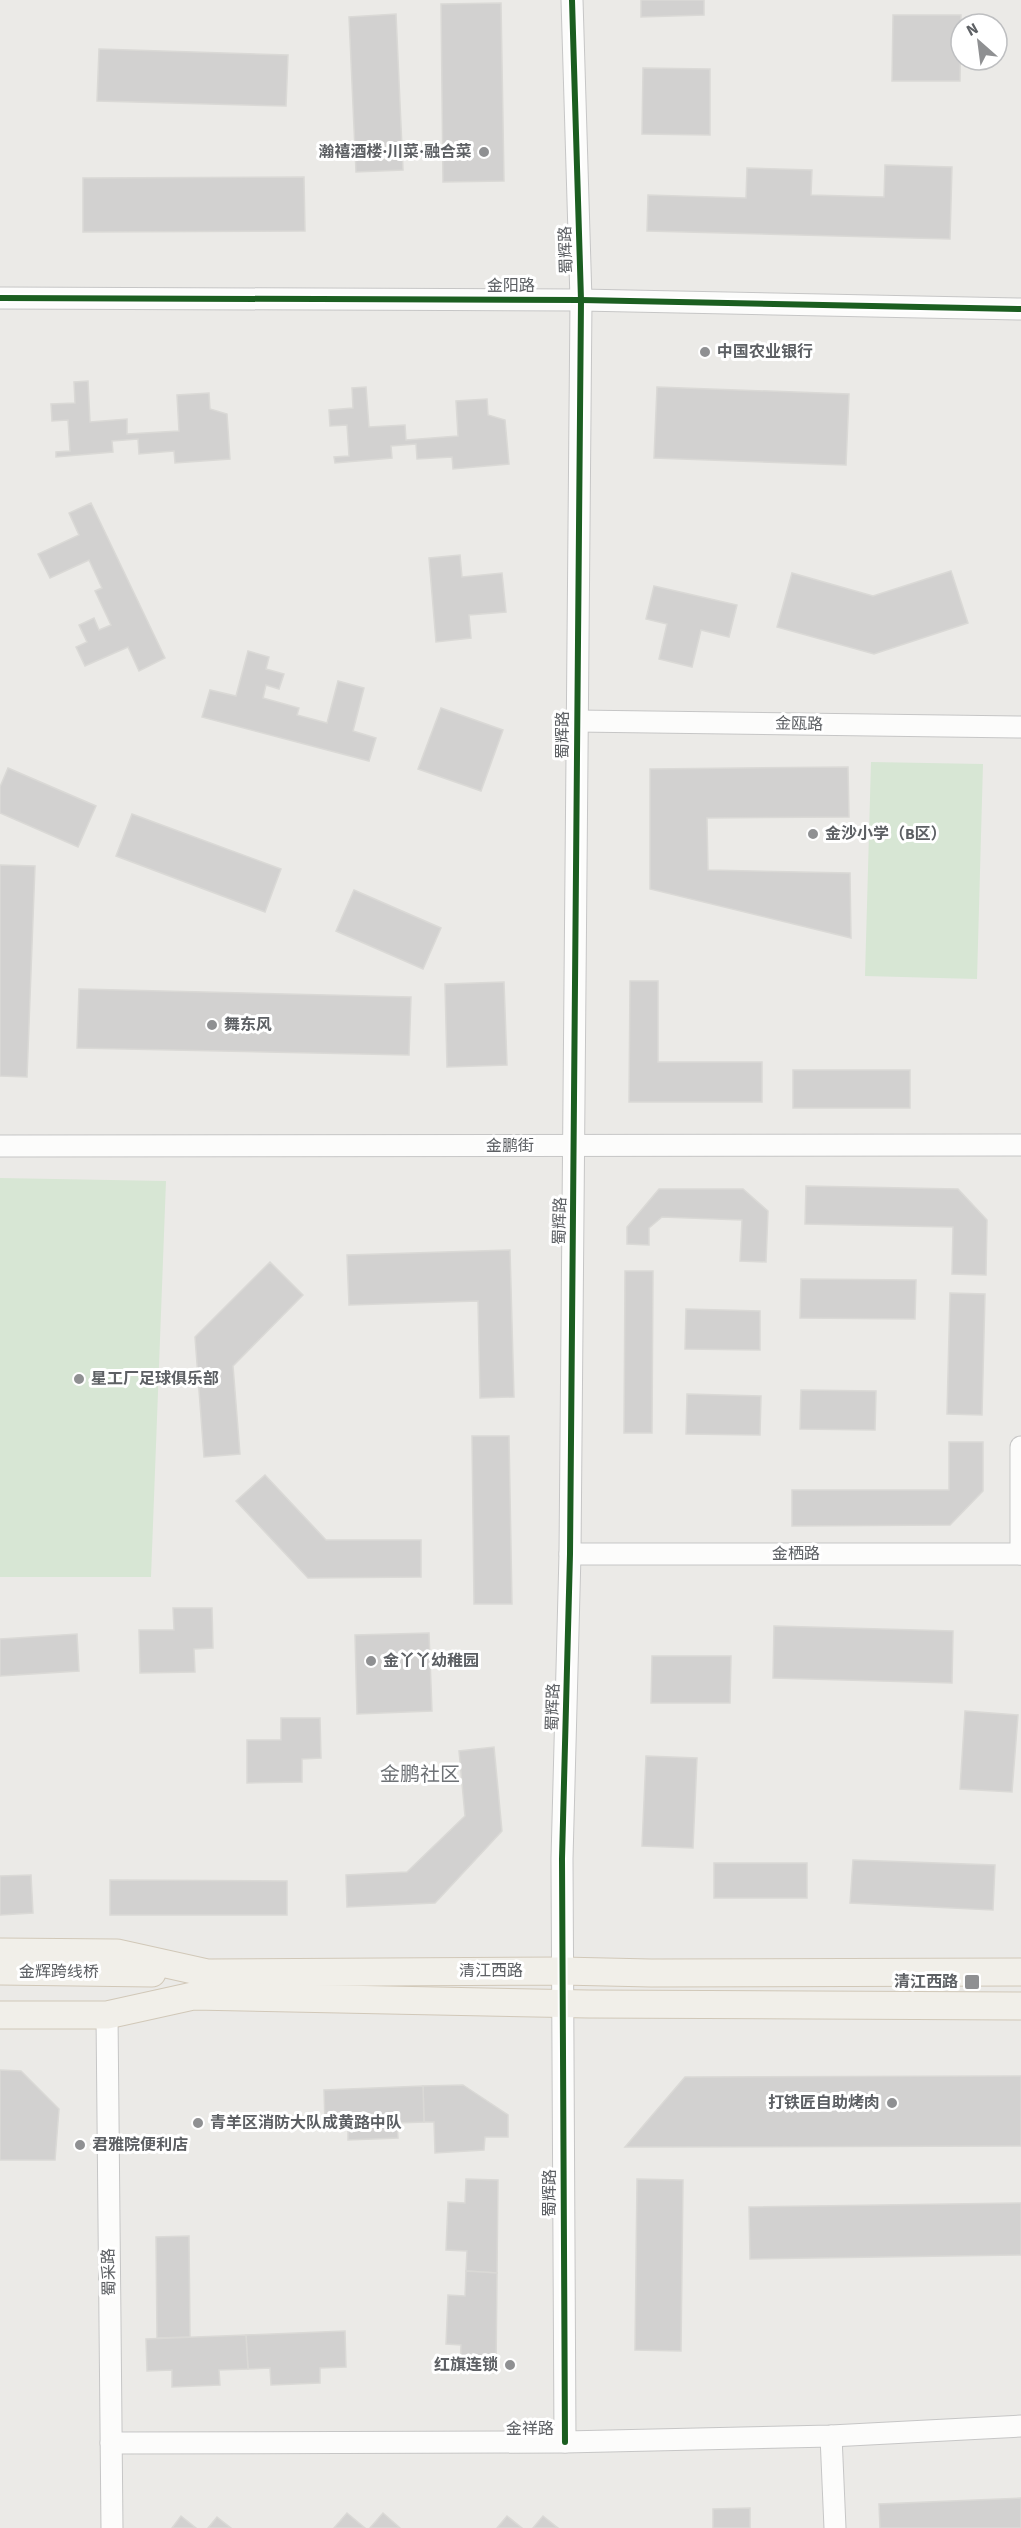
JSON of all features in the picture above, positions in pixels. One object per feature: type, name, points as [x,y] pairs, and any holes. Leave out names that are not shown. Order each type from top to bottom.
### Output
[{"type":"main road","name":"清江西路","points":[[0,1952],[117,1953],[207,1973],[1021,1972]]},
{"type":"main road","name":"金辉跨线桥","points":[[0,1971],[207,1973]]},
{"type":"main road","name":"清江西路","points":[[111,2007],[193,1996],[562,2003],[1021,2006]]},
{"type":"main road","name":"金辉跨线桥","points":[[0,1997],[111,2007]]},
{"type":"main road","points":[[0,2015],[111,2007]]},
{"type":"street","name":"蜀辉路","points":[[565,2442],[562,1859],[570,1554],[581,300],[572,0]]},
{"type":"street","name":"金阳路","points":[[0,298],[581,300],[1021,309]]},
{"type":"street","name":"金瓯路","points":[[577,721],[1021,727]]},
{"type":"street","name":"金鹏街","points":[[0,1146],[1021,1145]]},
{"type":"street","points":[[1021,1447],[1021,1554]]},
{"type":"street","name":"金栖路","points":[[570,1554],[1021,1554]]},
{"type":"street","name":"蜀采路","points":[[111,2007],[112,2528]]},
{"type":"street","name":"金祥路","points":[[111,2443],[565,2442],[831,2436],[1021,2426]]},
{"type":"street","points":[[831,2436],[835,2528]]},
{"type":"green space","points":[[871,762],[983,764],[977,979],[865,976]]},
{"type":"green space","name":"星工厂足球俱乐部","points":[[0,1178],[166,1181],[151,1577],[0,1577]]},
{"type":"building","points":[[641,0],[704,0],[704,15],[641,17]]},
{"type":"building","points":[[501,3],[504,181],[443,182],[441,4]]},
{"type":"building","points":[[396,14],[403,170],[356,172],[349,17]]},
{"type":"building","points":[[893,15],[949,15],[949,72],[960,72],[960,81],[892,81]]},
{"type":"building","points":[[99,49],[288,55],[286,106],[97,101]]},
{"type":"building","points":[[643,68],[710,69],[710,135],[642,134]]},
{"type":"building","points":[[885,165],[952,167],[950,239],[647,231],[648,195],[746,198],[747,168],[812,170],[811,195],[884,197]]},
{"type":"building","points":[[304,177],[305,231],[83,232],[83,178]]},
{"type":"building","points":[[88,381],[90,422],[127,419],[127,434],[179,431],[177,395],[209,393],[210,409],[227,414],[230,459],[175,463],[174,451],[139,454],[138,439],[112,441],[113,452],[56,457],[56,452],[70,451],[68,420],[52,421],[51,404],[75,403],[74,382]]},
{"type":"building","points":[[366,387],[369,427],[405,425],[406,440],[458,436],[456,401],[487,399],[488,415],[505,420],[509,464],[453,469],[452,457],[417,459],[416,444],[391,446],[392,458],[335,463],[334,457],[349,456],[347,425],[330,426],[329,410],[353,408],[352,388]]},
{"type":"building","points":[[657,387],[849,394],[846,465],[654,458]]},
{"type":"building","points":[[91,503],[165,658],[139,671],[128,647],[85,666],[76,647],[87,642],[79,625],[94,618],[99,630],[111,625],[95,591],[102,588],[89,560],[50,578],[38,554],[79,535],[69,513]]},
{"type":"building","points":[[460,555],[462,577],[502,573],[506,612],[469,615],[471,638],[436,642],[429,558]]},
{"type":"building","points":[[951,571],[968,623],[874,654],[777,627],[792,573],[873,596]]},
{"type":"building","points":[[654,586],[737,605],[729,637],[701,630],[692,667],[659,659],[667,624],[646,619]]},
{"type":"building","points":[[248,651],[269,657],[266,669],[284,674],[279,689],[266,685],[263,698],[299,708],[297,715],[327,723],[338,681],[364,688],[353,731],[376,738],[369,761],[202,717],[210,690],[236,696]]},
{"type":"building","points":[[441,708],[503,730],[481,791],[418,769]]},
{"type":"building","points":[[848,767],[849,817],[707,818],[708,870],[850,873],[851,938],[650,889],[650,769]]},
{"type":"building","points":[[8,768],[96,806],[78,847],[0,813],[0,787]]},
{"type":"building","points":[[132,814],[281,869],[265,912],[116,856]]},
{"type":"building","points":[[0,865],[35,866],[27,1077],[0,1076]]},
{"type":"building","points":[[354,890],[441,928],[423,969],[336,931]]},
{"type":"building","points":[[630,981],[658,981],[658,1062],[762,1062],[762,1102],[629,1102]]},
{"type":"building","points":[[504,982],[507,1065],[447,1067],[445,984]]},
{"type":"building","points":[[79,989],[411,997],[409,1055],[77,1048]]},
{"type":"building","points":[[793,1070],[910,1070],[910,1108],[793,1108]]},
{"type":"building","points":[[806,1186],[958,1189],[987,1220],[986,1275],[952,1274],[953,1227],[805,1224]]},
{"type":"building","points":[[659,1189],[743,1189],[768,1211],[766,1262],[740,1261],[742,1220],[662,1217],[649,1228],[649,1245],[627,1244],[627,1227]]},
{"type":"building","points":[[510,1250],[514,1397],[480,1398],[478,1301],[349,1305],[347,1255]]},
{"type":"building","points":[[270,1262],[303,1295],[233,1366],[240,1454],[204,1457],[195,1337]]},
{"type":"building","points":[[625,1271],[653,1271],[652,1433],[624,1433]]},
{"type":"building","points":[[801,1279],[916,1280],[915,1319],[800,1318]]},
{"type":"building","points":[[950,1293],[985,1294],[982,1415],[947,1414]]},
{"type":"building","points":[[686,1309],[760,1311],[760,1350],[685,1349]]},
{"type":"building","points":[[801,1390],[876,1391],[875,1430],[800,1429]]},
{"type":"building","points":[[687,1394],[761,1396],[760,1435],[686,1434]]},
{"type":"building","points":[[472,1436],[509,1436],[512,1604],[474,1604]]},
{"type":"building","points":[[949,1442],[983,1442],[983,1491],[950,1525],[792,1526],[792,1490],[949,1490]]},
{"type":"building","points":[[265,1475],[326,1540],[421,1540],[421,1577],[308,1578],[236,1501]]},
{"type":"building","points":[[173,1608],[212,1608],[213,1648],[194,1649],[195,1672],[140,1673],[139,1630],[174,1630]]},
{"type":"building","points":[[774,1626],[953,1631],[952,1683],[773,1678]]},
{"type":"building","points":[[429,1633],[432,1711],[357,1714],[355,1635]]},
{"type":"building","points":[[77,1634],[79,1671],[0,1676],[0,1639]]},
{"type":"building","points":[[652,1656],[731,1656],[730,1703],[651,1703]]},
{"type":"building","points":[[965,1711],[1018,1715],[1012,1792],[960,1789]]},
{"type":"building","points":[[281,1718],[320,1718],[321,1758],[302,1759],[302,1782],[247,1783],[247,1740],[281,1740]]},
{"type":"building","points":[[494,1747],[502,1831],[435,1903],[347,1907],[346,1875],[407,1872],[465,1816],[459,1751]]},
{"type":"building","points":[[646,1756],[697,1758],[693,1848],[642,1846]]},
{"type":"building","points":[[853,1860],[995,1865],[993,1910],[850,1903]]},
{"type":"building","points":[[714,1863],[807,1863],[807,1898],[714,1898]]},
{"type":"building","points":[[31,1875],[33,1913],[0,1915],[0,1876]]},
{"type":"building","points":[[110,1880],[287,1881],[287,1915],[110,1915]]},
{"type":"building","points":[[0,2070],[21,2071],[59,2109],[55,2160],[0,2160]]},
{"type":"building","points":[[1021,2076],[1021,2146],[625,2147],[685,2077]]},
{"type":"building","points":[[463,2085],[508,2115],[508,2137],[485,2137],[484,2150],[435,2153],[434,2122],[424,2122],[423,2086]]},
{"type":"building","points":[[423,2086],[424,2122],[397,2123],[398,2138],[348,2140],[348,2123],[325,2124],[324,2090]]},
{"type":"building","points":[[466,2179],[498,2180],[497,2273],[466,2271],[467,2251],[446,2250],[448,2202],[465,2203]]},
{"type":"building","points":[[637,2179],[683,2180],[681,2351],[635,2350]]},
{"type":"building","points":[[1021,2203],[1021,2255],[750,2259],[749,2207]]},
{"type":"building","points":[[189,2236],[190,2337],[157,2338],[156,2237]]},
{"type":"building","points":[[466,2271],[497,2273],[496,2373],[460,2371],[461,2345],[446,2344],[448,2295],[465,2296]]},
{"type":"building","points":[[345,2331],[346,2367],[320,2368],[320,2383],[271,2385],[270,2368],[248,2369],[246,2335]]},
{"type":"building","points":[[246,2335],[248,2369],[219,2370],[220,2385],[172,2387],[172,2370],[147,2371],[146,2339]]},
{"type":"building","points":[[1021,2498],[1021,2528],[880,2528],[879,2504]]},
{"type":"building","points":[[750,2508],[750,2528],[713,2528],[713,2509]]},
{"type":"building","points":[[347,2513],[365,2528],[334,2528]]},
{"type":"building","points":[[383,2513],[400,2528],[370,2528]]},
{"type":"building","points":[[181,2516],[196,2528],[172,2528]]},
{"type":"building","points":[[507,2516],[522,2528],[497,2528]]},
{"type":"building","points":[[543,2516],[558,2528],[533,2528]]},
{"type":"building","points":[[217,2517],[231,2528],[208,2528]]},
{"type":"cycle path","points":[[565,2442],[562,1859],[570,1554],[581,300],[572,0]]},
{"type":"cycle path","points":[[0,298],[581,300],[1021,309]]},
{"type":"place","name":"瀚禧酒楼·川菜·融合菜","points":[[484,152]]},
{"type":"place","name":"中国农业银行","points":[[705,352]]},
{"type":"place","name":"金沙小学（B区）","points":[[813,834]]},
{"type":"place","name":"舞东风","points":[[212,1025]]},
{"type":"place","name":"星工厂足球俱乐部","points":[[79,1379]]},
{"type":"place","name":"金丫丫幼稚园","points":[[371,1661]]},
{"type":"place","name":"清江西路","points":[[972,1982]]},
{"type":"place","name":"打铁匠自助烤肉","points":[[892,2103]]},
{"type":"place","name":"青羊区消防大队成黄路中队","points":[[198,2123]]},
{"type":"place","name":"君雅院便利店","points":[[80,2145]]},
{"type":"place","name":"红旗连锁","points":[[510,2365]]},
{"type":"district","name":"金鹏社区","points":[[420,1775]]}]
